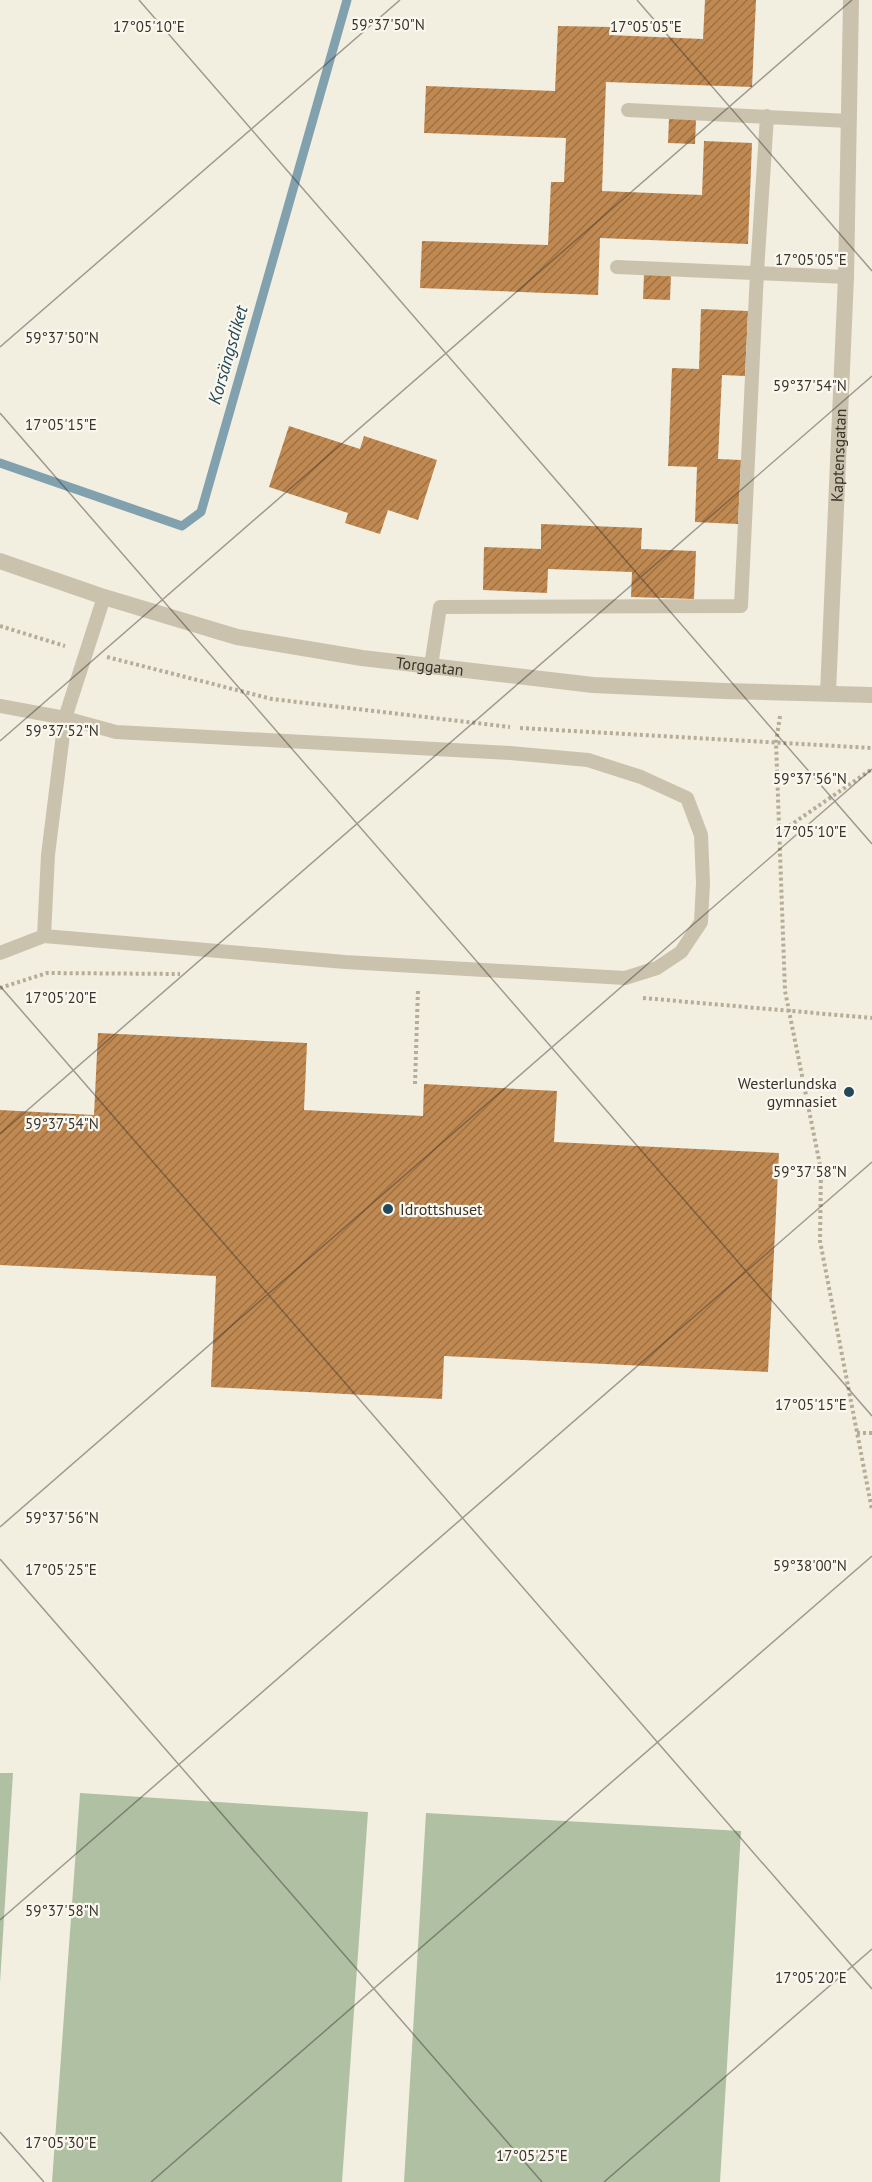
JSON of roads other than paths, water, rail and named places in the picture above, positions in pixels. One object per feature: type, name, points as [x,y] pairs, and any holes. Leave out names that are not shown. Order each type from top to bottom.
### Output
[{"type":"street","name":"Kaptensgatan","points":[[828,693],[846,277],[851,0]]},
{"type":"street","name":"Torggatan","points":[[0,561],[104,597],[237,637],[362,658],[593,684],[724,691],[872,695]]},
{"type":"lane","points":[[628,110],[849,121]]},
{"type":"lane","points":[[431,666],[440,607],[741,606],[767,116]]},
{"type":"lane","points":[[617,267],[846,277]]},
{"type":"lane","points":[[44,936],[48,855],[65,718],[104,597]]},
{"type":"lane","points":[[0,706],[65,718],[117,732],[510,753],[588,760],[641,777],[687,798],[701,835],[703,883],[701,922],[681,952],[657,968],[625,978],[345,962],[44,936],[0,953]]},
{"type":"waterway","name":"Korsängsdiket","points":[[0,463],[182,526],[201,512],[347,0]]},
{"type":"place","name":"Westerlundska gymnasiet","points":[[849,1092]]},
{"type":"place","name":"Idrottshuset","points":[[388,1209]]}]
